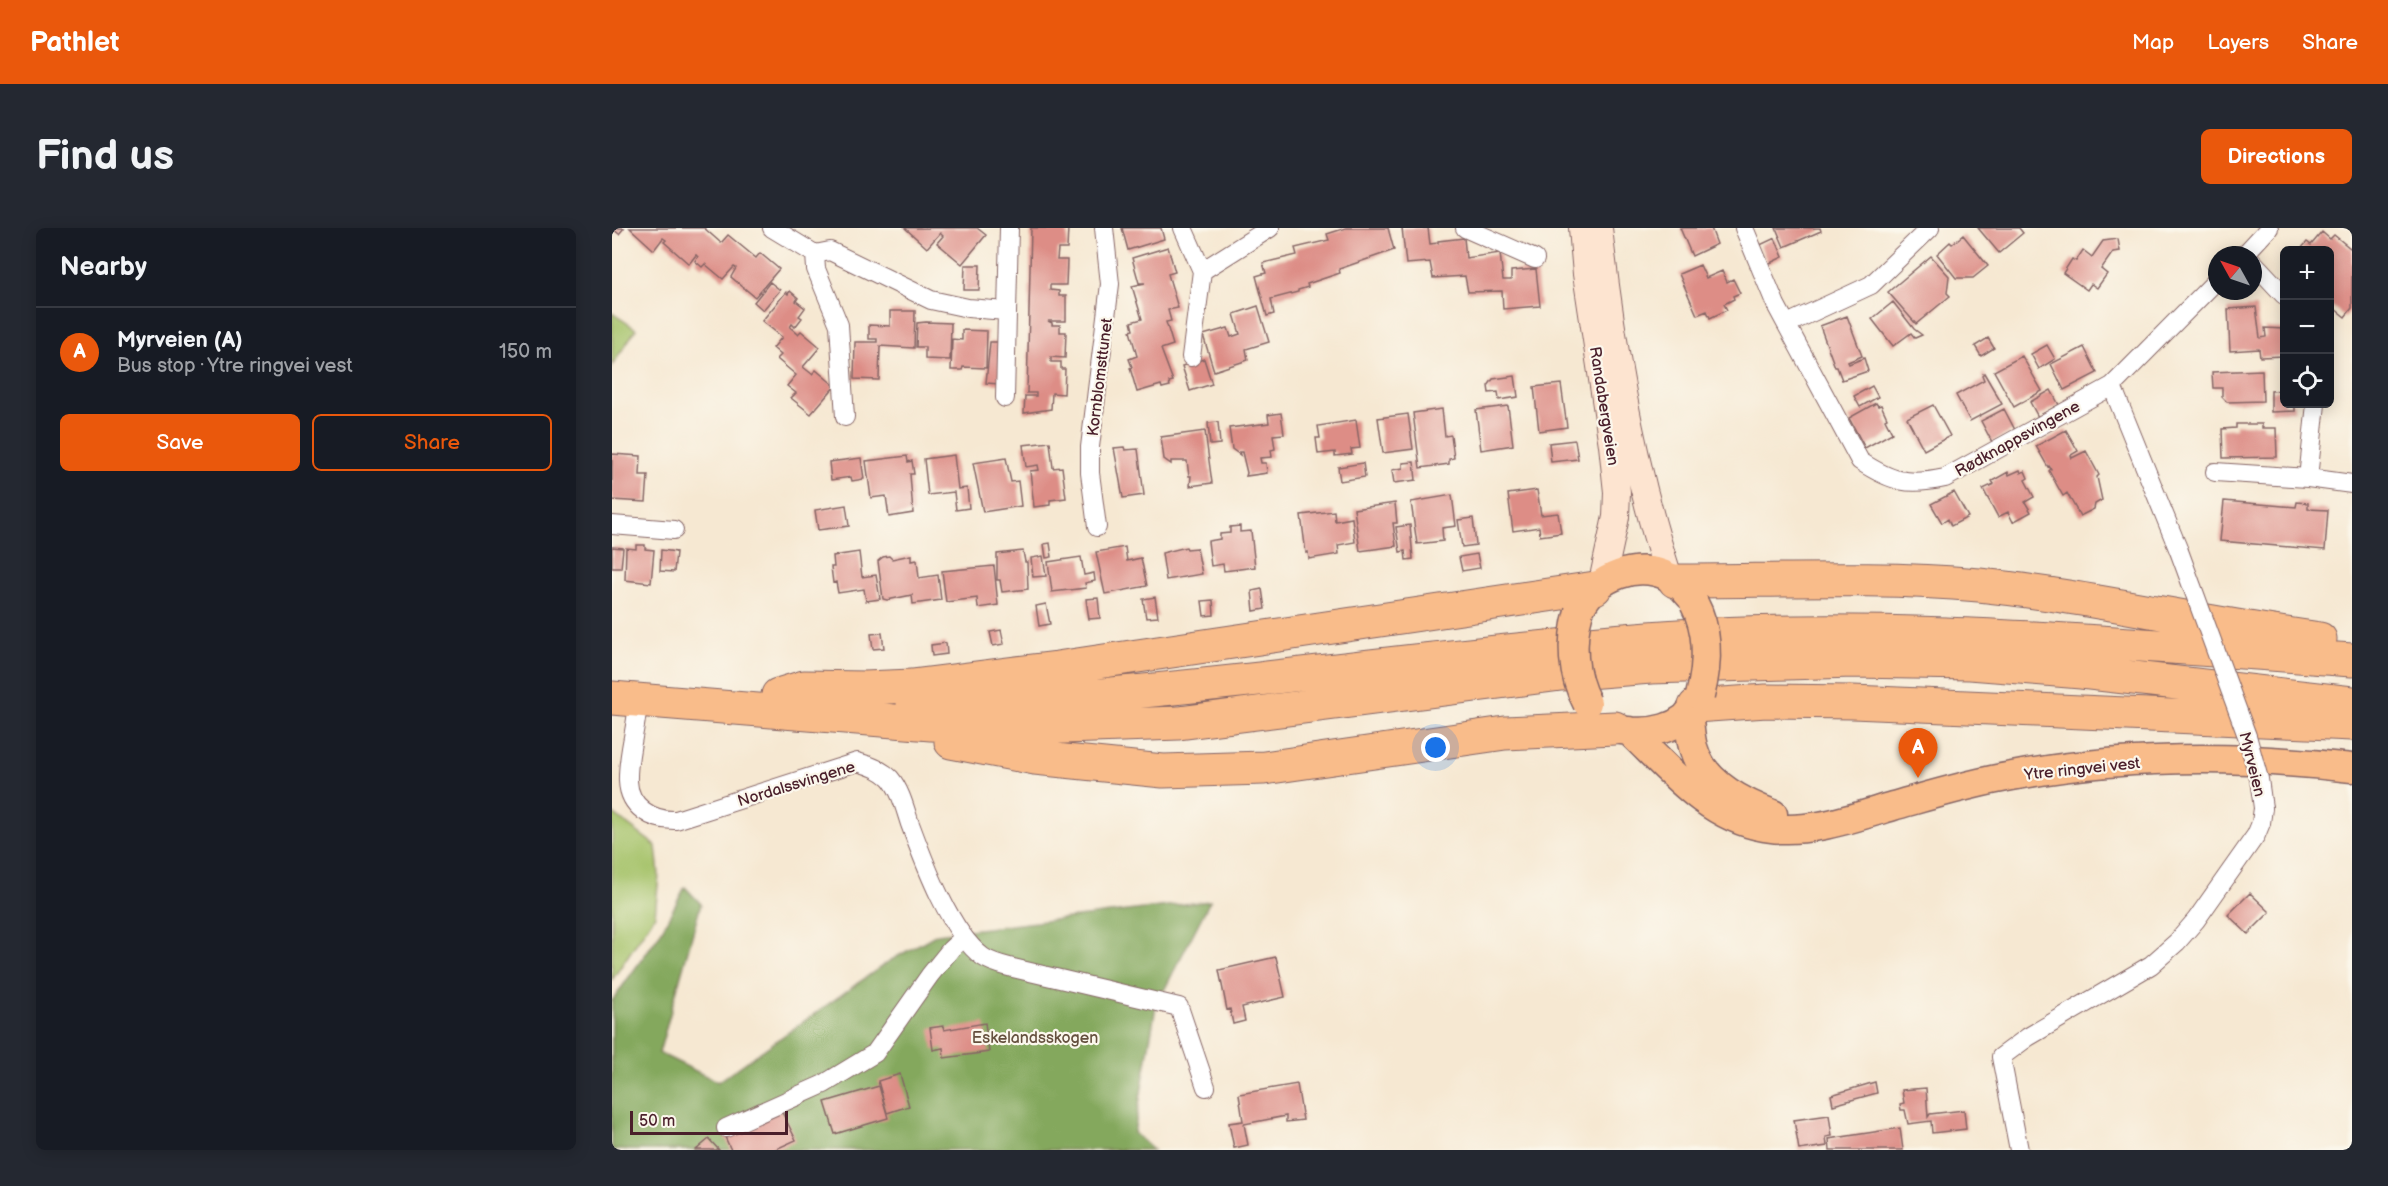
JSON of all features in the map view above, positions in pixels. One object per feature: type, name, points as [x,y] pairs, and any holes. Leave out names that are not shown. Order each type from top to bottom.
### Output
[{"type":"highway","points":[[1679,587],[1864,578],[1960,584],[2085,599],[2352,643]]},
{"type":"highway","points":[[778,695],[804,687],[912,686],[1592,594]]},
{"type":"highway","points":[[612,678],[863,702],[944,703],[1078,698],[1469,655],[1651,638],[1754,633],[1851,632],[1996,636],[2352,660]]},
{"type":"highway","points":[[625,700],[985,728],[1036,729],[1179,723],[1561,674],[1651,667],[1842,661],[1970,663],[2081,672],[2352,703]]},
{"type":"highway","points":[[1695,706],[1766,701],[1852,702],[2352,724]]},
{"type":"highway","points":[[827,716],[850,727],[929,738],[1035,758],[1163,771],[1264,768],[1505,733],[1622,730]]},
{"type":"main road","name":"Randabergveien","points":[[1582,228],[1586,274],[1617,492],[1616,517],[1592,594]]},
{"type":"main road","name":"Randabergveien","points":[[1599,228],[1619,377],[1649,510],[1679,587]]},
{"type":"main road","points":[[1630,572],[1651,572],[1679,587],[1702,620],[1706,646],[1706,674],[1695,706],[1673,725],[1657,731],[1622,730],[1598,716],[1587,703],[1578,684],[1574,656],[1574,632],[1592,594],[1630,572]]},
{"type":"main road","name":"Ytre ringvei vest","points":[[1695,706],[1692,746],[1697,759],[1715,782],[1752,806],[1781,818],[1818,826]]},
{"type":"main road","name":"Ytre ringvei vest","points":[[1622,730],[1693,794],[1734,818],[1762,827],[1785,830],[1845,820],[1971,784],[2013,775],[2095,764],[2222,759],[2270,760],[2352,768]]},
{"type":"street","points":[[772,228],[815,254],[830,251],[931,300],[968,308],[1006,311]]},
{"type":"street","points":[[1005,398],[1009,228]]},
{"type":"street","name":"Kornblomsttunet","points":[[1097,526],[1090,473],[1090,447],[1110,284],[1104,228]]},
{"type":"street","points":[[1183,228],[1202,271],[1191,357]]},
{"type":"street","points":[[1202,271],[1270,228]]},
{"type":"street","points":[[1465,228],[1535,259]]},
{"type":"street","name":"Rødknappsvingene","points":[[1744,228],[1776,305],[1860,461],[1880,474],[1902,482],[1920,483],[1945,478],[2112,386],[2208,289]]},
{"type":"street","points":[[1787,324],[1871,285],[1930,228]]},
{"type":"street","points":[[2255,246],[2269,228]]},
{"type":"street","points":[[815,254],[816,269],[839,325],[845,417]]},
{"type":"street","points":[[2262,272],[2280,291]]},
{"type":"street","name":"Myrveien","points":[[2019,1150],[2001,1056],[2028,1037],[2151,965],[2177,942],[2196,920],[2256,835],[2261,823],[2263,807],[2259,779],[2247,736],[2179,551],[2112,386]]},
{"type":"street","points":[[2308,478],[2316,408]]},
{"type":"street","points":[[2215,472],[2308,478],[2352,484]]},
{"type":"street","points":[[612,525],[674,530]]},
{"type":"street","name":"Nordalssvingene","points":[[625,700],[628,780],[631,795],[653,818],[663,821],[676,820],[857,762],[870,766],[889,777],[897,789],[926,867],[964,937],[977,952],[990,962],[1179,1007],[1206,1087]]},
{"type":"street","points":[[726,1128],[824,1084],[875,1053],[930,975],[964,937]]},
{"type":"green space","points":[[612,313],[636,329],[612,366]]},
{"type":"green space","points":[[612,813],[656,846],[659,875],[655,915],[612,980]]},
{"type":"green space","name":"Eskelandsskogen","points":[[685,887],[701,904],[659,1053],[718,1082],[888,962],[937,934],[1210,901],[1156,1006],[1134,1133],[1153,1150],[612,1150],[612,1001],[659,935]]},
{"type":"building","points":[[612,228],[624,228],[619,234]]},
{"type":"building","points":[[630,228],[704,228],[721,243],[728,235],[756,258],[760,253],[779,269],[755,297],[731,277],[736,268],[734,267],[723,279],[705,264],[702,267],[695,261],[698,257],[696,255],[689,264],[664,242],[666,240],[663,238],[654,250]]},
{"type":"building","points":[[905,228],[977,228],[986,235],[962,264],[937,243],[943,236],[940,233],[927,248]]},
{"type":"building","points":[[1031,228],[1068,228],[1067,249],[1058,249],[1057,260],[1067,260],[1066,285],[1050,285],[1050,290],[1059,291],[1059,296],[1066,296],[1066,321],[1048,321],[1052,325],[1060,325],[1060,332],[1066,332],[1065,358],[1051,357],[1051,362],[1061,362],[1061,369],[1065,369],[1064,394],[1052,393],[1051,409],[1024,413],[1025,396],[1036,396],[1036,393],[1027,393]]},
{"type":"building","points":[[1122,228],[1161,228],[1164,239],[1128,250]]},
{"type":"building","points":[[1346,228],[1388,228],[1394,250],[1339,269],[1340,273],[1307,284],[1308,287],[1298,292],[1271,299],[1274,314],[1267,316],[1256,276],[1266,273],[1263,263],[1297,255],[1295,248],[1329,240],[1327,234]]},
{"type":"building","points":[[1402,228],[1428,228],[1430,244],[1464,238],[1466,258],[1500,253],[1503,280],[1511,280],[1511,271],[1536,269],[1540,306],[1503,309],[1502,291],[1468,292],[1465,276],[1433,278],[1430,262],[1406,264]]},
{"type":"building","points":[[1680,228],[1711,228],[1717,244],[1692,256]]},
{"type":"building","points":[[1776,228],[1820,228],[1821,231],[1784,247]]},
{"type":"building","points":[[1978,228],[2019,228],[2023,233],[1999,253]]},
{"type":"building","points":[[2322,232],[2330,239],[2334,235],[2350,248],[2352,246],[2352,308],[2345,317],[2334,308],[2334,246],[2304,246],[2307,242],[2311,245]]},
{"type":"building","points":[[1963,235],[1988,266],[1973,278],[1956,278],[1937,254],[1950,242],[1952,244]]},
{"type":"building","points":[[1775,238],[1783,257],[1768,264],[1760,245]]},
{"type":"building","points":[[2118,239],[2120,251],[2113,252],[2101,269],[2107,274],[2097,288],[2091,284],[2087,290],[2063,273],[2072,259],[2076,261],[2083,250],[2092,257],[2103,241]]},
{"type":"building","points":[[1168,247],[1175,272],[1168,274],[1178,308],[1168,310],[1171,321],[1166,322],[1173,345],[1161,349],[1173,381],[1169,382],[1170,386],[1162,388],[1161,385],[1137,392],[1130,368],[1132,367],[1129,359],[1137,356],[1130,331],[1133,330],[1131,322],[1142,319],[1132,286],[1145,283],[1139,283],[1132,258]]},
{"type":"building","points":[[1931,256],[1949,276],[1947,293],[1950,296],[1916,324],[1888,292]]},
{"type":"building","points":[[965,265],[980,265],[979,290],[964,290]]},
{"type":"building","points":[[1700,265],[1706,278],[1722,271],[1727,282],[1733,279],[1740,293],[1724,304],[1727,310],[1710,318],[1707,311],[1697,315],[1679,274]]},
{"type":"building","points":[[770,282],[780,290],[763,310],[754,302]]},
{"type":"building","points":[[790,291],[798,298],[796,301],[805,308],[799,316],[802,318],[795,327],[792,324],[790,327],[798,334],[801,331],[820,347],[803,367],[812,374],[816,370],[835,386],[811,414],[791,398],[796,393],[787,386],[796,375],[777,359],[781,355],[773,348],[782,337],[762,321],[786,292],[788,294]]},
{"type":"building","points":[[1893,302],[1914,329],[1922,335],[1915,338],[1911,333],[1893,346],[1872,319]]},
{"type":"building","points":[[1258,306],[1269,342],[1246,349],[1248,360],[1214,371],[1203,335],[1228,328],[1231,337],[1240,334],[1234,314]]},
{"type":"building","points":[[2256,307],[2260,338],[2266,337],[2265,328],[2280,329],[2280,356],[2260,357],[2259,349],[2230,351],[2228,309]]},
{"type":"building","points":[[890,311],[915,311],[914,348],[880,346],[879,380],[854,379],[855,342],[877,342],[877,339],[869,339],[869,325],[890,326]]},
{"type":"building","points":[[1847,316],[1862,356],[1848,362],[1849,364],[1864,358],[1868,371],[1842,380],[1820,326]]},
{"type":"building","points":[[917,323],[951,323],[950,360],[925,359],[925,347],[916,347]]},
{"type":"building","points":[[962,330],[987,331],[986,368],[963,367],[962,370],[951,370],[952,339],[962,340]]},
{"type":"building","points":[[1988,338],[1994,348],[1981,356],[1975,346]]},
{"type":"building","points":[[990,342],[1002,342],[1000,384],[986,383]]},
{"type":"building","points":[[2047,345],[2055,359],[2039,369],[2031,354]]},
{"type":"building","points":[[2084,347],[2097,373],[2064,390],[2051,364]]},
{"type":"building","points":[[2022,356],[2042,391],[2014,407],[1994,371]]},
{"type":"building","points":[[1204,359],[1212,384],[1190,391],[1182,366]]},
{"type":"building","points":[[2262,370],[2263,401],[2227,402],[2222,397],[2222,388],[2213,388],[2212,372]]},
{"type":"building","points":[[1984,373],[2002,404],[1970,421],[1956,395],[1984,380],[1982,375]]},
{"type":"building","points":[[1515,376],[1518,397],[1499,400],[1498,392],[1489,393],[1488,386],[1493,379]]},
{"type":"building","points":[[1561,384],[1567,427],[1539,431],[1534,387]]},
{"type":"building","points":[[1872,386],[1878,397],[1860,407],[1854,396]]},
{"type":"building","points":[[2051,390],[2059,405],[2038,417],[2030,402]]},
{"type":"building","points":[[2280,390],[2280,408],[2295,408],[2295,411],[2271,412],[2271,391]]},
{"type":"building","points":[[1876,403],[1878,406],[1881,405],[1892,433],[1865,448],[1849,418]]},
{"type":"building","points":[[1933,405],[1950,436],[1924,450],[1907,418]]},
{"type":"building","points":[[1508,406],[1513,445],[1481,450],[1476,410]]},
{"type":"building","points":[[1442,409],[1445,436],[1451,435],[1454,458],[1449,459],[1449,464],[1420,468],[1413,413]]},
{"type":"building","points":[[2004,409],[2015,430],[1992,442],[1981,421]]},
{"type":"building","points":[[1281,413],[1284,434],[1273,435],[1275,449],[1271,450],[1272,457],[1260,458],[1261,463],[1266,463],[1267,473],[1246,476],[1242,452],[1239,452],[1240,455],[1232,449],[1229,428],[1269,423],[1268,415]]},
{"type":"building","points":[[1408,414],[1413,449],[1383,453],[1378,418]]},
{"type":"building","points":[[1356,420],[1360,448],[1351,449],[1352,454],[1335,456],[1335,452],[1318,454],[1316,438],[1320,438],[1318,426]]},
{"type":"building","points":[[1218,422],[1220,444],[1210,445],[1208,423]]},
{"type":"building","points":[[2236,424],[2262,424],[2262,428],[2276,428],[2277,457],[2223,458],[2222,429],[2236,428]]},
{"type":"building","points":[[2066,430],[2078,451],[2071,455],[2072,458],[2086,451],[2099,475],[2097,477],[2102,500],[2095,504],[2094,509],[2080,516],[2067,493],[2063,496],[2049,471],[2051,469],[2036,446]]},
{"type":"building","points":[[1205,431],[1212,483],[1190,486],[1191,476],[1189,476],[1187,461],[1171,461],[1171,464],[1164,459],[1161,437]]},
{"type":"building","points":[[1575,440],[1578,459],[1551,462],[1549,443]]},
{"type":"building","points":[[1050,442],[1053,468],[1062,467],[1066,498],[1050,500],[1050,505],[1034,507],[1030,471],[1039,470],[1038,465],[1026,467],[1023,445]]},
{"type":"building","points":[[1124,447],[1125,450],[1138,449],[1144,495],[1123,498],[1114,448]]},
{"type":"building","points":[[612,454],[641,456],[640,475],[648,475],[646,502],[612,500]]},
{"type":"building","points":[[954,455],[958,489],[967,488],[969,508],[956,510],[954,492],[928,495],[924,459]]},
{"type":"building","points":[[907,456],[908,462],[912,461],[914,474],[910,474],[913,513],[889,517],[886,496],[871,498],[866,461]]},
{"type":"building","points":[[861,458],[864,479],[852,481],[851,477],[831,480],[829,462]]},
{"type":"building","points":[[1006,458],[1011,482],[1018,481],[1021,506],[983,512],[973,463]]},
{"type":"building","points":[[1414,462],[1416,480],[1394,483],[1392,470],[1403,468],[1403,463]]},
{"type":"building","points":[[1363,463],[1365,477],[1340,481],[1338,467]]},
{"type":"building","points":[[2020,470],[2021,473],[2025,471],[2028,478],[2025,480],[2034,497],[2025,502],[2031,512],[2013,522],[2008,512],[1998,517],[1983,489],[1994,484],[1992,481],[2008,472],[2009,475]]},
{"type":"building","points":[[1537,490],[1541,515],[1558,513],[1561,533],[1540,536],[1539,527],[1513,531],[1508,494]]},
{"type":"building","points":[[1954,492],[1968,517],[1951,526],[1948,519],[1942,523],[1931,504]]},
{"type":"building","points":[[1452,495],[1456,526],[1442,528],[1443,541],[1417,544],[1411,502]]},
{"type":"building","points":[[2224,501],[2296,507],[2297,502],[2308,503],[2308,509],[2328,510],[2325,550],[2220,541]]},
{"type":"building","points":[[1395,503],[1397,523],[1393,523],[1396,546],[1360,551],[1354,509]]},
{"type":"building","points":[[846,505],[849,526],[818,530],[815,510]]},
{"type":"building","points":[[1334,511],[1335,521],[1352,518],[1355,542],[1338,545],[1339,554],[1309,559],[1308,552],[1306,553],[1301,515]]},
{"type":"building","points":[[1473,518],[1476,545],[1462,547],[1458,520]]},
{"type":"building","points":[[1410,525],[1413,559],[1406,560],[1405,551],[1400,552],[1396,527]]},
{"type":"building","points":[[1240,526],[1240,532],[1251,531],[1255,567],[1224,571],[1223,564],[1211,566],[1208,541],[1220,539],[1220,534],[1230,533],[1230,527]]},
{"type":"building","points":[[1050,543],[1052,557],[1046,558],[1044,544]]},
{"type":"building","points":[[636,545],[645,545],[645,549],[654,550],[651,583],[625,580],[626,548],[636,549]]},
{"type":"building","points":[[612,547],[623,548],[621,568],[612,568]]},
{"type":"building","points":[[1125,547],[1127,561],[1141,558],[1147,586],[1105,594],[1096,552]]},
{"type":"building","points":[[1186,547],[1187,549],[1197,548],[1202,574],[1166,580],[1162,553]]},
{"type":"building","points":[[661,550],[676,552],[674,572],[660,571]]},
{"type":"building","points":[[1023,551],[1025,562],[1027,562],[1028,589],[1002,592],[1000,580],[997,580],[997,554]]},
{"type":"building","points":[[859,552],[862,577],[876,575],[880,599],[866,601],[864,589],[838,593],[836,582],[833,583],[831,567],[834,567],[833,556]]},
{"type":"building","points":[[1477,554],[1480,568],[1462,571],[1459,557]]},
{"type":"building","points":[[911,555],[911,561],[917,560],[919,578],[938,575],[941,600],[913,604],[912,595],[883,599],[878,561],[883,557],[889,556],[892,559]]},
{"type":"building","points":[[1043,556],[1046,576],[1033,577],[1031,558]]},
{"type":"building","points":[[1081,557],[1084,575],[1094,573],[1095,581],[1085,583],[1086,588],[1052,592],[1048,562]]},
{"type":"building","points":[[994,566],[998,605],[978,608],[977,598],[946,602],[942,571]]},
{"type":"building","points":[[1262,589],[1265,609],[1254,611],[1252,591]]},
{"type":"building","points":[[1155,597],[1158,617],[1146,618],[1143,599]]},
{"type":"building","points":[[1098,598],[1100,618],[1089,619],[1086,599]]},
{"type":"building","points":[[1213,600],[1214,615],[1204,616],[1202,601]]},
{"type":"building","points":[[1046,604],[1050,624],[1039,626],[1036,606]]},
{"type":"building","points":[[1001,630],[1004,644],[993,646],[990,632]]},
{"type":"building","points":[[882,633],[884,648],[873,649],[871,634]]},
{"type":"building","points":[[946,643],[947,654],[932,656],[931,645]]},
{"type":"building","points":[[2250,893],[2270,912],[2248,934],[2228,915]]},
{"type":"building","points":[[1276,957],[1285,997],[1242,1007],[1245,1021],[1233,1024],[1230,1009],[1227,1010],[1219,970]]},
{"type":"building","points":[[985,1023],[989,1052],[944,1058],[943,1048],[933,1050],[930,1028],[943,1026],[944,1030]]},
{"type":"building","points":[[900,1074],[909,1106],[887,1113],[878,1081]]},
{"type":"building","points":[[1875,1082],[1877,1093],[1833,1105],[1831,1095]]},
{"type":"building","points":[[1297,1084],[1303,1120],[1286,1122],[1286,1116],[1244,1124],[1248,1145],[1234,1148],[1229,1123],[1243,1121],[1239,1094]]},
{"type":"building","points":[[879,1086],[888,1118],[835,1134],[825,1102]]},
{"type":"building","points":[[1926,1088],[1928,1117],[1930,1114],[1964,1110],[1966,1129],[1932,1133],[1931,1121],[1908,1124],[1905,1110],[1901,1110],[1900,1104],[1904,1103],[1902,1090]]},
{"type":"building","points":[[781,1110],[796,1140],[774,1150],[731,1150],[725,1137]]},
{"type":"building","points":[[1829,1115],[1832,1136],[1826,1137],[1827,1146],[1799,1150],[1794,1120]]},
{"type":"building","points":[[1900,1128],[1903,1150],[1830,1150],[1829,1139]]},
{"type":"building","points":[[709,1139],[719,1150],[696,1150]]},
{"type":"place","name":"Myrveien (A)","points":[[1918,778]]}]
